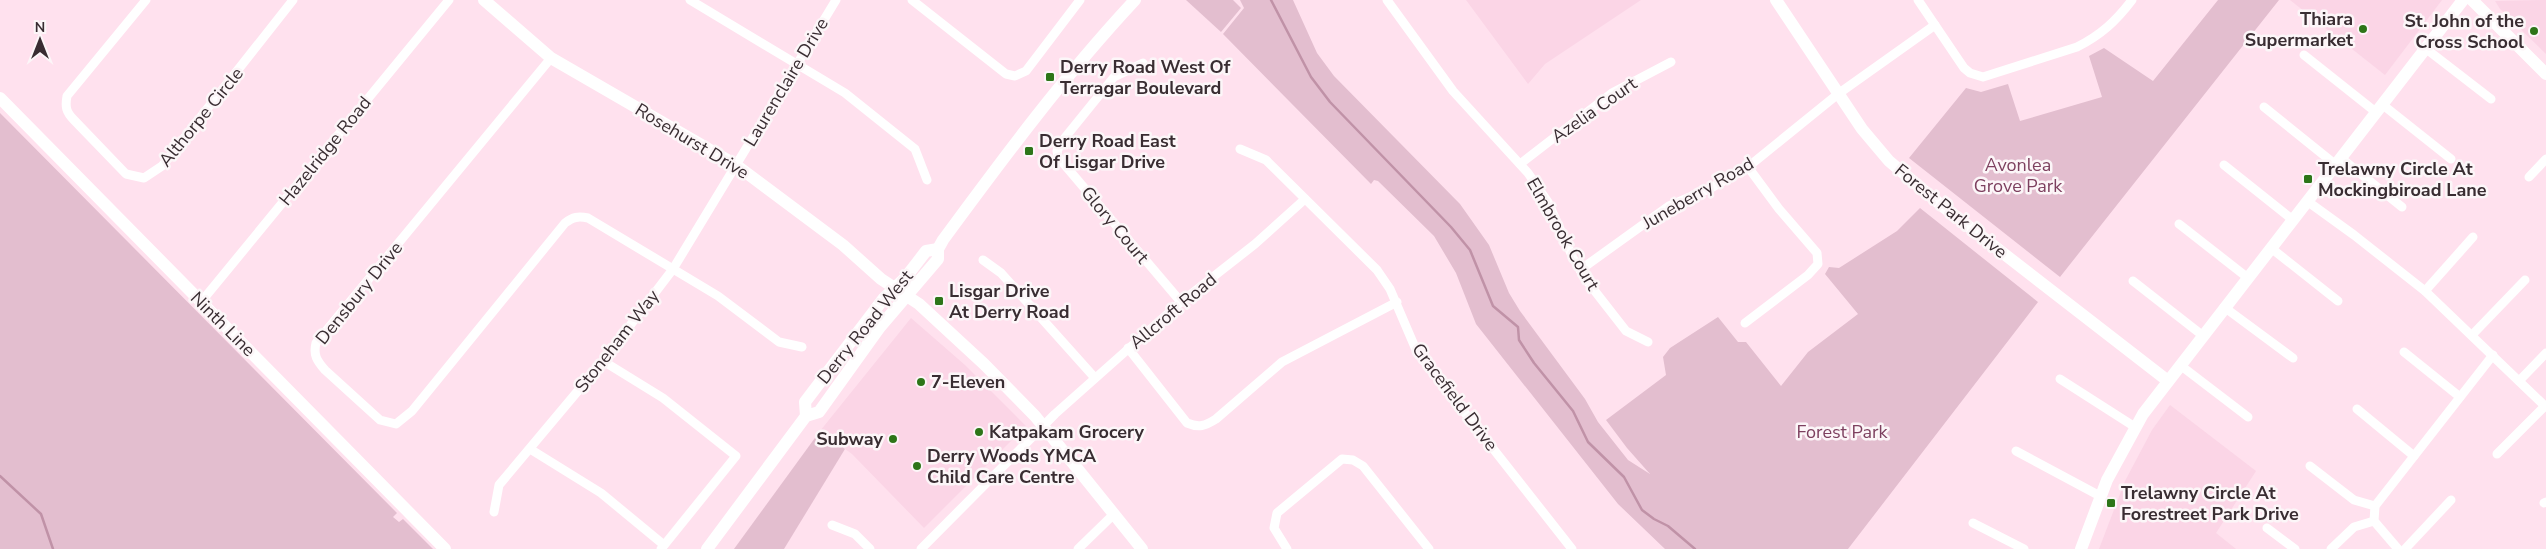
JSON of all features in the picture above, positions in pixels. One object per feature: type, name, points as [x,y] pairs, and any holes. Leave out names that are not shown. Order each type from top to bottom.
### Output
[{"type":"street","name":"Althorpe Circle","points":[[146,0],[67,96],[65,103],[67,112],[126,174],[144,178],[162,166],[293,0]]},
{"type":"street","name":"Hazelridge Road","points":[[201,302],[449,0]]},
{"type":"street","name":"Rosehurst Drive","points":[[484,0],[551,58],[736,165],[843,245],[895,288],[908,296],[977,358],[1044,426],[1142,549]]},
{"type":"street","points":[[690,0],[845,93],[915,149],[927,180]]},
{"type":"street","name":"Laurenclaire Drive","points":[[736,165],[836,0]]},
{"type":"street","points":[[912,0],[1006,74],[1015,76],[1026,71],[1080,0]]},
{"type":"street","name":"Derry Road West","points":[[707,549],[806,416],[819,412],[880,327],[938,259],[938,248],[1005,156],[1060,86],[1135,0]]},
{"type":"street","name":"Elmbrook Court","points":[[1387,0],[1453,91],[1520,164],[1548,202],[1580,270],[1626,331],[1648,342]]},
{"type":"street","name":"Forest Park Drive","points":[[1776,0],[1870,139],[1901,171],[2168,381]]},
{"type":"street","points":[[1918,0],[1964,68],[1970,74],[1983,77],[2076,47],[2091,40],[2104,32],[2132,0]]},
{"type":"street","points":[[2081,549],[2100,496],[2135,427],[2202,335],[2380,109],[2424,48],[2462,0]]},
{"type":"street","points":[[2472,0],[2546,74]]},
{"type":"street","name":"Juneberry Road","points":[[1580,270],[1668,206],[1711,188],[1748,167],[1838,94],[1935,25]]},
{"type":"street","points":[[2424,48],[2491,99]]},
{"type":"street","points":[[2304,55],[2451,159]]},
{"type":"street","name":"Densbury Drive","points":[[551,58],[316,343],[314,351],[317,360],[380,420],[396,424],[412,411],[565,223],[572,218],[588,218],[673,269]]},
{"type":"street","name":"Azelia Court","points":[[1520,164],[1612,93],[1671,62]]},
{"type":"street","name":"Glory Court","points":[[1143,63],[1114,77],[1063,140],[1057,151],[1058,157],[1181,302]]},
{"type":"street","name":"Ninth Line","points":[[0,98],[445,549]]},
{"type":"street","points":[[2264,107],[2402,207]]},
{"type":"street","name":"Gracefield Drive","points":[[1240,149],[1266,160],[1377,270],[1397,302],[1417,352],[1572,549]]},
{"type":"street","points":[[2529,177],[2546,160]]},
{"type":"street","name":"Stoneham Way","points":[[494,512],[500,485],[603,360],[673,269],[736,165]]},
{"type":"street","points":[[2224,166],[2293,220]]},
{"type":"street","points":[[1745,323],[1808,275],[1815,268],[1818,259],[1814,247],[1779,209],[1748,167]]},
{"type":"street","name":"Allcroft Road","points":[[921,549],[1044,426],[1095,378],[1181,302],[1255,244],[1305,199]]},
{"type":"street","points":[[2307,201],[2354,234],[2425,291],[2473,334],[2546,406],[2497,454]]},
{"type":"street","points":[[2179,224],[2248,278]]},
{"type":"street","points":[[2425,291],[2473,237]]},
{"type":"street","name":"Derry Road West","points":[[806,416],[805,402],[884,298],[895,288],[926,251],[938,248]]},
{"type":"street","points":[[2270,248],[2338,301]]},
{"type":"street","points":[[983,260],[1001,273],[1095,378]]},
{"type":"street","points":[[673,269],[718,296],[779,342],[802,347]]},
{"type":"street","points":[[2473,334],[2525,280]]},
{"type":"street","points":[[2133,281],[2202,335]]},
{"type":"street","points":[[1128,348],[1187,423],[1196,427],[1205,426],[1216,419],[1282,362],[1397,302]]},
{"type":"street","points":[[2224,307],[2293,358]]},
{"type":"street","points":[[2404,352],[2460,397]]},
{"type":"street","points":[[2519,380],[2546,353]]},
{"type":"street","points":[[2392,547],[2374,521],[2375,506],[2493,355]]},
{"type":"street","points":[[530,450],[602,494],[662,547],[736,456],[663,398],[603,360]]},
{"type":"street","points":[[2180,365],[2248,417]]},
{"type":"street","points":[[2060,379],[2135,427]]},
{"type":"street","points":[[2357,409],[2414,456]]},
{"type":"street","points":[[2016,451],[2100,496]]},
{"type":"street","points":[[1287,549],[1274,528],[1277,513],[1342,459],[1353,460],[1363,466],[1429,549]]},
{"type":"street","points":[[2310,466],[2354,500],[2375,506]]},
{"type":"street","points":[[2405,549],[2450,500]]},
{"type":"street","points":[[1078,549],[1114,514]]},
{"type":"street","points":[[2331,549],[2354,526],[2374,521]]},
{"type":"street","points":[[1974,523],[2024,549]]},
{"type":"street","points":[[832,525],[855,534],[870,549]]},
{"type":"street","points":[[2267,528],[2295,549]]},
{"type":"shaded area","points":[[1466,0],[1641,0],[1545,64],[1528,84]]},
{"type":"shaded area","points":[[2290,0],[2442,0],[2385,75]]},
{"type":"shaded area","name":"St. John of the Cross School","points":[[2546,0],[2546,54],[2500,9],[2495,1]]},
{"type":"shaded area","points":[[911,318],[965,365],[1026,426],[924,528],[852,454],[820,431]]},
{"type":"shaded area","points":[[2170,405],[2256,471],[2216,533],[2236,549],[2099,549],[2125,481],[2152,430]]},
{"type":"green space","points":[[1186,0],[1233,0],[1241,8],[1221,32]]},
{"type":"green space","name":"Forest Park","points":[[1240,0],[1293,0],[1317,53],[1334,76],[1460,204],[1489,245],[1509,293],[1520,311],[1585,399],[1598,422],[1628,460],[1650,474],[1606,420],[1666,375],[1663,357],[1670,348],[1718,317],[1738,342],[1746,342],[1781,386],[1808,352],[1858,314],[1825,274],[1829,267],[1839,268],[1897,231],[1920,208],[2038,302],[1848,549],[1665,549],[1618,504],[1476,324],[1456,273],[1434,236],[1378,181],[1374,180],[1371,184],[1223,34],[1244,8]]},
{"type":"green space","name":"Avonlea Grove Park","points":[[2218,0],[2279,0],[2060,277],[1909,158],[1966,88],[1981,92],[2008,84],[2020,121],[2102,97],[2089,56],[2104,48],[2153,81]]},
{"type":"green space","points":[[0,113],[397,513],[393,517],[399,522],[403,519],[433,549],[0,549]]},
{"type":"green space","points":[[820,431],[845,449],[784,549],[734,549]]},
{"type":"waterway","points":[[1271,0],[1311,77],[1330,102],[1451,227],[1470,250],[1493,306],[1518,327],[1519,340],[1534,363],[1573,411],[1588,442],[1624,477],[1642,510],[1668,526],[1695,549]]},
{"type":"waterway","points":[[0,476],[41,514],[53,549]]},
{"type":"place","name":"Thiara Supermarket","points":[[2363,29]]},
{"type":"place","name":"St. John of the Cross School","points":[[2534,31]]},
{"type":"place","name":"Derry Road West Of Terragar Boulevard","points":[[1050,77]]},
{"type":"place","name":"Derry Road East Of Lisgar Drive","points":[[1029,151]]},
{"type":"place","name":"Trelawny Circle At Mockingbiroad Lane","points":[[2308,179]]},
{"type":"place","name":"Lisgar Drive At Derry Road","points":[[939,301]]},
{"type":"place","name":"7-Eleven","points":[[921,382]]},
{"type":"place","name":"Katpakam Grocery","points":[[979,432]]},
{"type":"place","name":"Subway","points":[[893,439]]},
{"type":"place","name":"Derry Woods YMCA Child Care Centre","points":[[917,466]]},
{"type":"place","name":"Trelawny Circle At Forestreet Park Drive","points":[[2111,503]]}]
